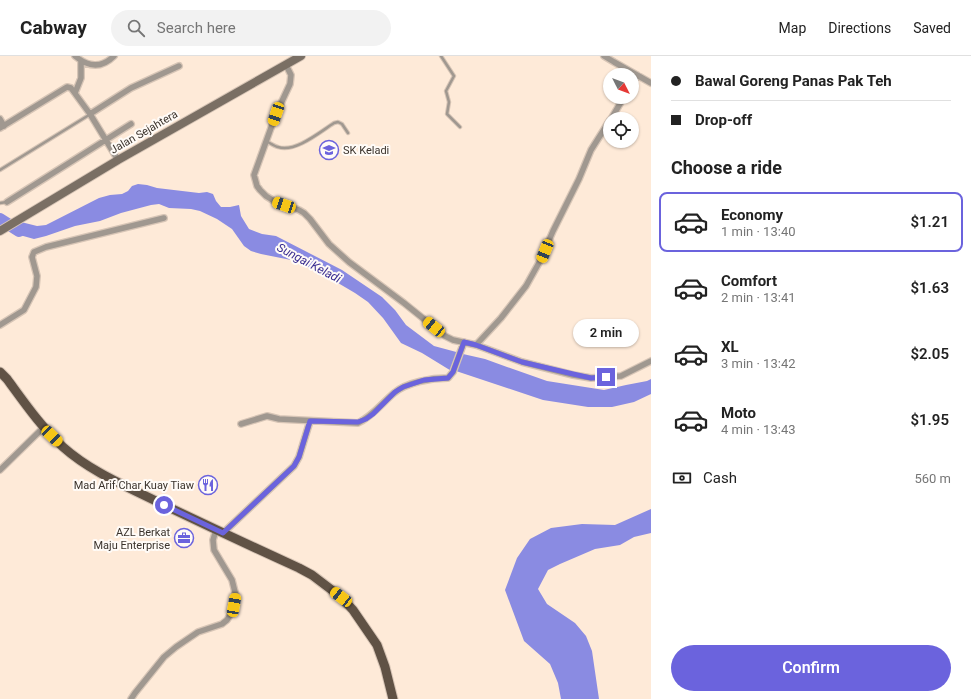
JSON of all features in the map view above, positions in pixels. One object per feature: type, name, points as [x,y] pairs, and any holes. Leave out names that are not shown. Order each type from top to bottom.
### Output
[{"type":"main road","name":"Jalan Sejahtera","points":[[0,231],[118,160],[300,56]]},
{"type":"main road","points":[[0,365],[7,379]]},
{"type":"main road","points":[[0,372],[44,427],[63,447],[79,460],[112,480],[299,568],[312,575],[341,597],[353,610],[377,645],[385,667],[393,699]]},
{"type":"street","points":[[75,56],[81,62],[94,65],[102,64],[114,56]]},
{"type":"street","points":[[604,56],[625,68]]},
{"type":"street","points":[[75,93],[81,78],[81,62]]},
{"type":"street","points":[[286,65],[292,75],[290,84],[276,114],[254,175],[257,186],[260,190],[274,201],[304,213],[329,244],[349,262],[445,336],[453,340],[476,345],[522,362],[591,378],[621,376],[651,361]]},
{"type":"street","points":[[90,114],[131,88],[179,66]]},
{"type":"street","points":[[639,76],[651,83]]},
{"type":"street","points":[[0,119],[2,127],[68,87],[71,88],[90,114],[118,160]]},
{"type":"street","points":[[7,202],[131,124]]},
{"type":"street","points":[[476,345],[501,318],[526,286],[540,261],[553,230],[579,179],[591,150],[603,130]]},
{"type":"street","points":[[0,325],[24,310],[36,287],[37,276],[32,257],[34,252],[46,247],[164,218]]},
{"type":"street","points":[[241,424],[267,416],[279,419],[358,422],[373,414],[395,392],[403,387],[424,380],[448,378],[453,372],[464,342]]},
{"type":"street","points":[[132,699],[135,693],[164,657],[176,647],[198,632],[222,624],[227,620],[232,612],[236,596],[232,580],[214,550],[213,540],[219,531],[294,466],[299,457],[310,421]]},
{"type":"street","points":[[0,470],[44,427]]},
{"type":"lane","points":[[441,56],[454,76],[446,91],[449,102],[447,114],[460,127]]},
{"type":"lane","points":[[0,170],[90,114]]},
{"type":"lane","points":[[266,141],[278,147],[287,148],[298,145],[338,122],[342,124],[348,133]]},
{"type":"lane","points":[[0,203],[7,202]]},
{"type":"water","points":[[138,184],[199,193],[207,192],[213,194],[221,207],[239,205],[241,216],[249,229],[262,234],[276,236],[342,270],[382,297],[395,310],[406,325],[434,346],[460,353],[453,372],[422,353],[401,343],[383,318],[368,302],[355,293],[321,273],[296,261],[251,251],[244,246],[232,229],[217,219],[200,211],[169,208],[159,204],[151,205],[34,239],[16,234],[10,230],[21,222],[37,226],[46,225],[99,198],[122,194],[128,191],[132,186]]},
{"type":"water","points":[[463,354],[485,359],[547,381],[604,390],[651,379],[651,394],[634,402],[612,407],[588,407],[543,400],[456,371]]},
{"type":"water","points":[[651,509],[651,533],[634,537],[620,545],[595,549],[560,564],[548,570],[538,589],[547,604],[575,623],[586,636],[592,651],[599,699],[561,699],[558,683],[550,664],[524,641],[505,590],[517,558],[530,539],[551,528],[582,524],[615,525]]},
{"type":"waterway","name":"Sungai Keladi","points":[[0,219],[19,231]]},
{"type":"place","name":"SK Keladi","points":[[329,150]]},
{"type":"place","name":"Mad Arif Char Kuay Tiaw","points":[[208,485]]},
{"type":"place","name":"AZL Berkat Maju Enterprise","points":[[184,538]]},
{"type":"route","points":[[164,505],[223,533],[294,466],[299,457],[310,421],[358,422],[373,414],[395,392],[403,387],[424,380],[448,378],[453,372],[464,342],[522,362],[591,378],[606,377]]}]
